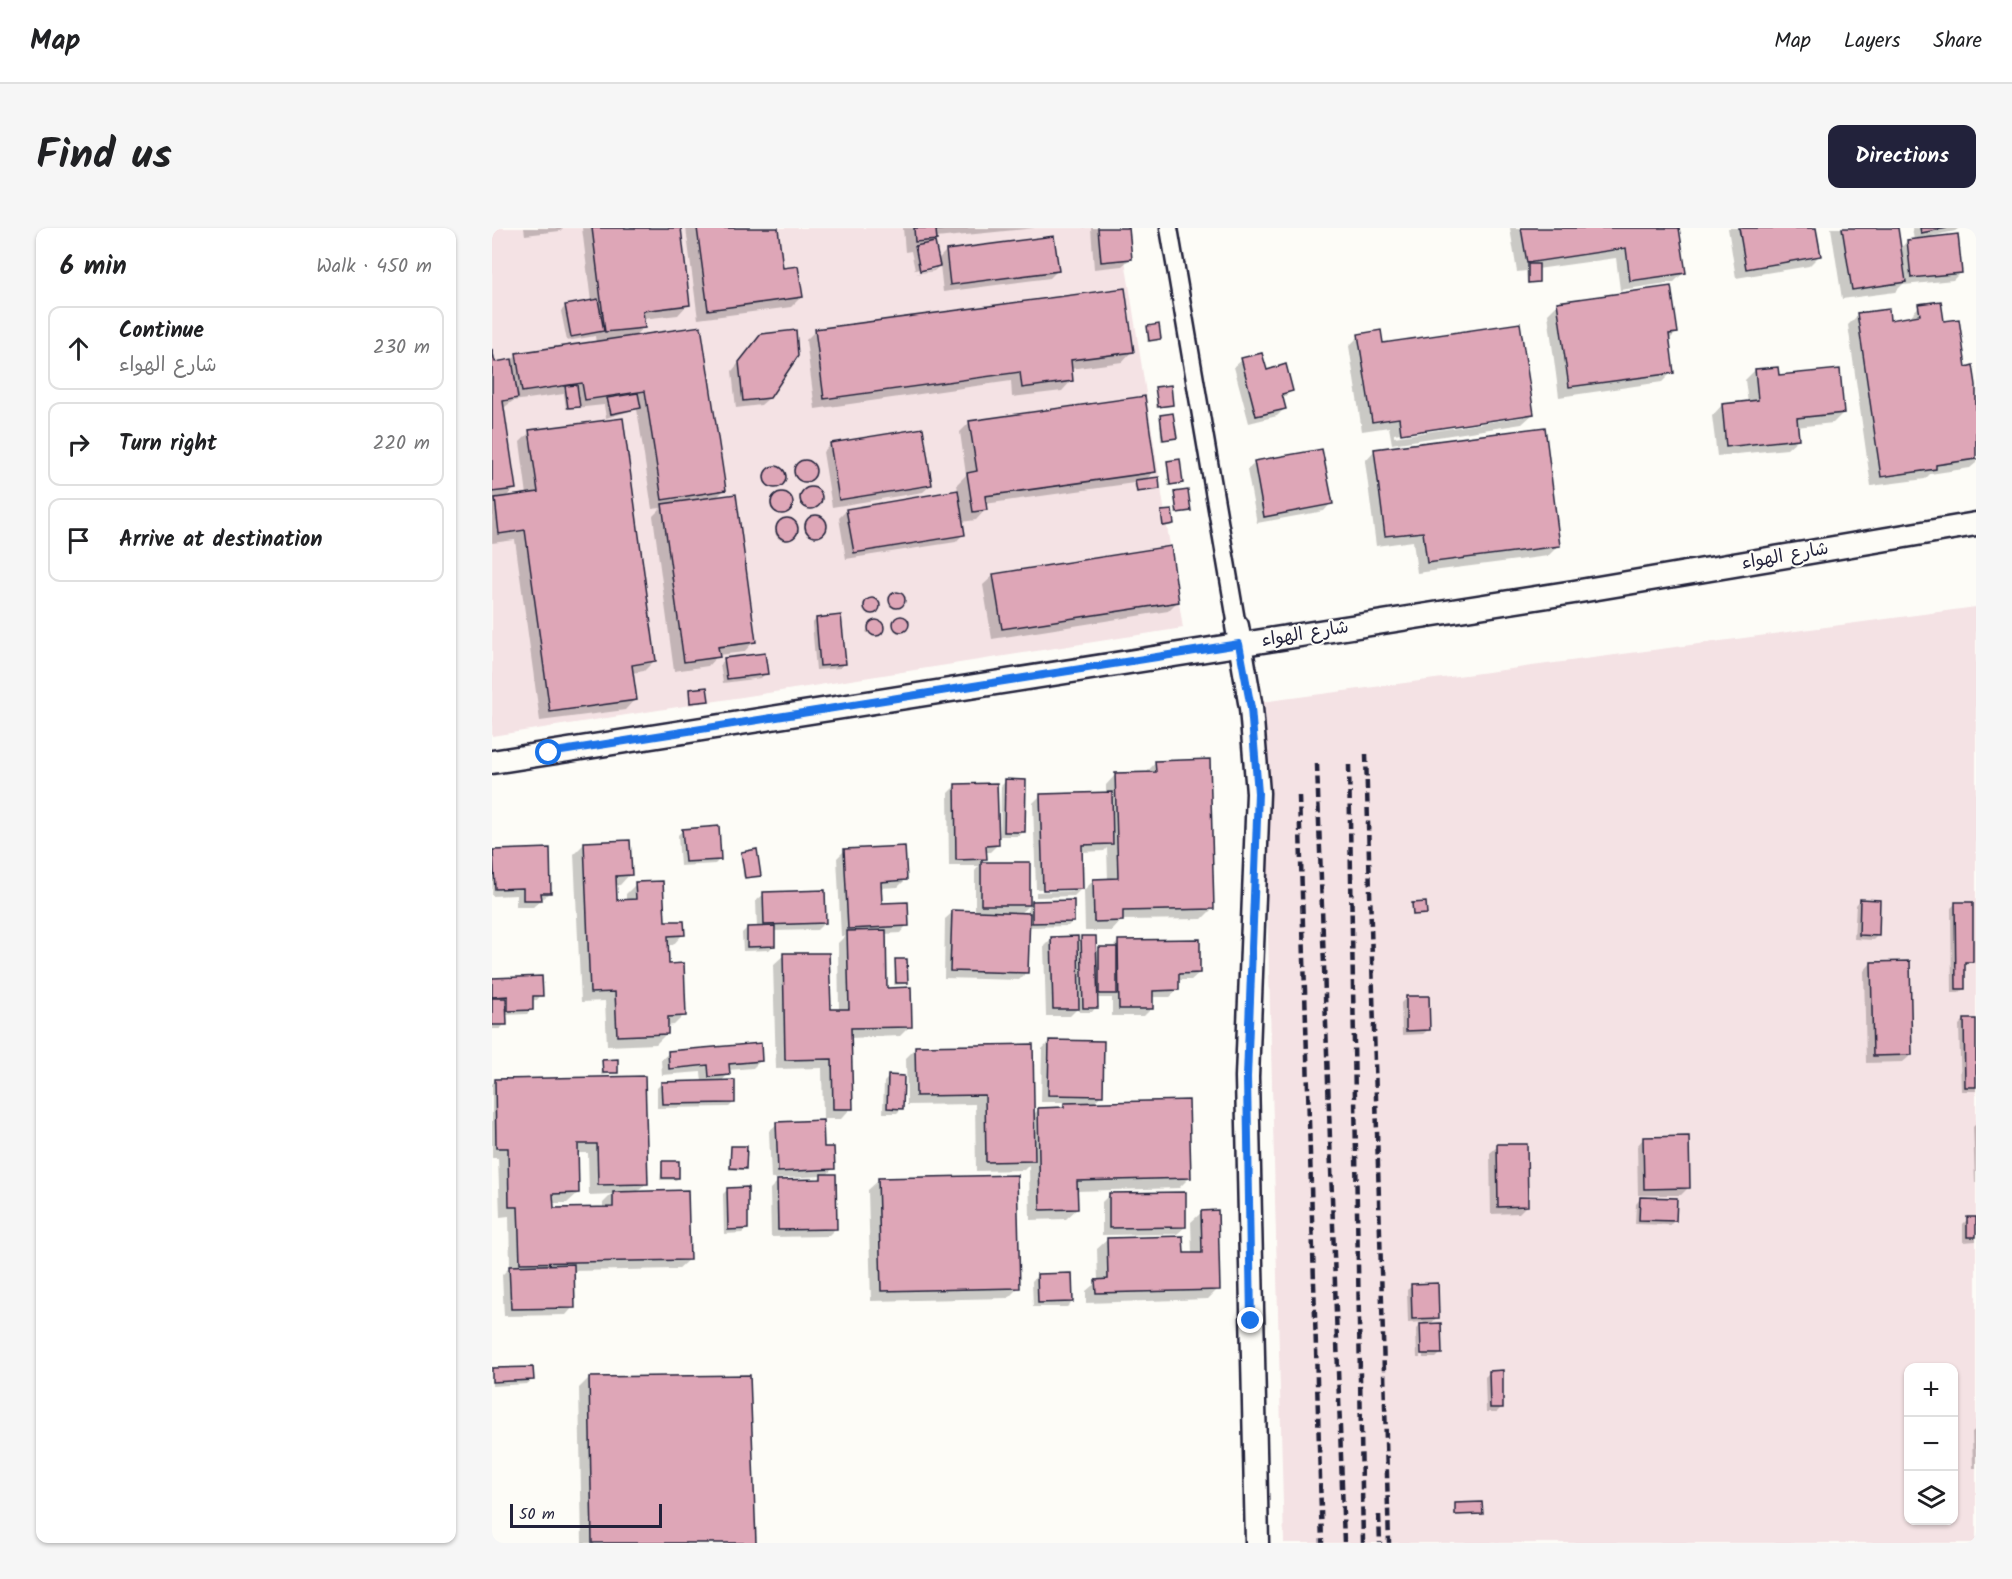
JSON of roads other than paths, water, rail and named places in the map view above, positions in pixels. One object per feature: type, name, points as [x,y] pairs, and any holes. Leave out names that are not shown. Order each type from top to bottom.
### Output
[{"type":"street","points":[[1168,228],[1251,708],[1258,793],[1247,1077],[1257,1543]]},
{"type":"street","name":"شارع الهواء","points":[[492,762],[1238,635],[1574,592],[1976,524]]},
{"type":"railway","points":[[1366,754],[1389,1543]]},
{"type":"railway","points":[[1317,764],[1344,1543]]},
{"type":"railway","points":[[1349,765],[1363,1543]]},
{"type":"railway","points":[[1299,796],[1322,1543]]},
{"type":"railway","points":[[1379,1515],[1380,1543]]}]
